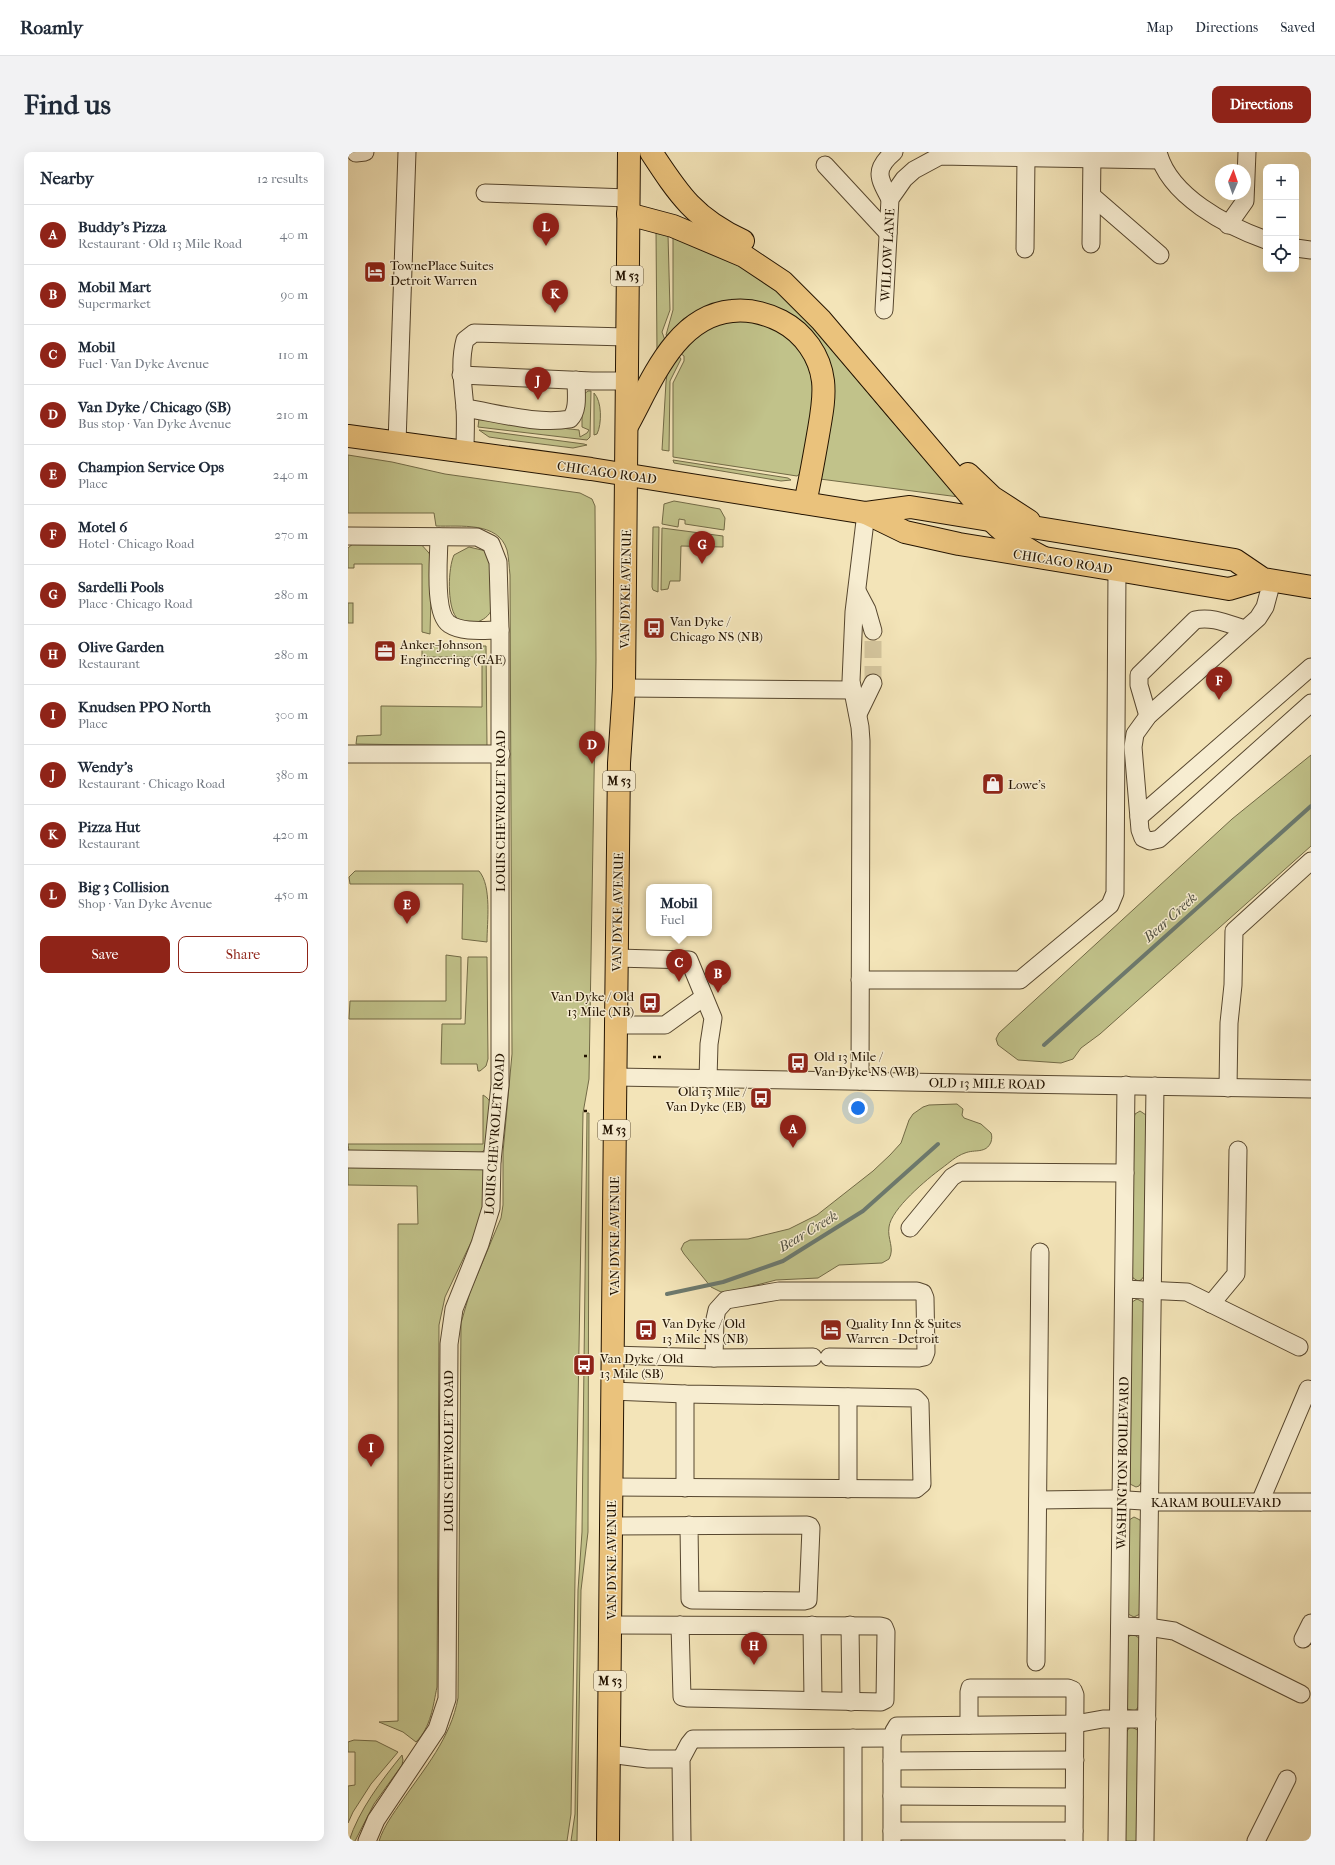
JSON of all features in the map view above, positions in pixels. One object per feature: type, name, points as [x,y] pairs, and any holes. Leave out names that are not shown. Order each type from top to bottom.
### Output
[{"type":"main road","name":"VAN DYKE AVENUE","points":[[608,1841],[615,1077],[619,763],[624,688],[629,152]]},
{"type":"main road","points":[[651,152],[679,194],[699,215],[714,226],[768,255],[802,282],[823,303],[962,468],[992,497],[1038,527]]},
{"type":"main road","points":[[628,206],[744,256],[783,282],[821,320],[990,519],[1003,532],[1020,545],[1042,558]]},
{"type":"main road","points":[[626,427],[666,357],[682,334],[694,324],[709,316],[730,311],[758,312],[772,317],[788,324],[801,335],[811,348],[821,371],[823,382],[822,411],[805,503]]},
{"type":"main road","name":"CHICAGO ROAD","points":[[348,436],[627,474],[866,513],[905,532],[959,544],[1229,589],[1268,580]]},
{"type":"main road","name":"CHICAGO ROAD","points":[[866,513],[910,507],[990,519],[1235,560],[1268,580],[1311,587]]},
{"type":"street","points":[[397,443],[407,152]]},
{"type":"street","points":[[890,199],[879,176],[881,166],[894,152]]},
{"type":"street","points":[[1228,225],[1245,201],[1247,152]]},
{"type":"street","name":"WILLOW LANE","points":[[884,310],[890,199],[904,179],[914,170],[939,154],[1026,157],[1092,155],[1159,156]]},
{"type":"street","points":[[1091,244],[1092,155]]},
{"type":"street","points":[[1159,156],[1170,177],[1196,203],[1228,225],[1263,239]]},
{"type":"street","points":[[1025,249],[1026,157]]},
{"type":"street","points":[[825,165],[888,233]]},
{"type":"street","points":[[485,193],[628,206]]},
{"type":"street","points":[[1092,196],[1160,255]]},
{"type":"street","points":[[1299,248],[1311,250]]},
{"type":"street","points":[[464,451],[465,408],[461,375],[462,349],[465,340],[474,333],[627,337]]},
{"type":"street","points":[[461,375],[626,381]]},
{"type":"street","points":[[465,408],[517,417],[556,420],[570,419],[574,415],[576,408],[576,380]]},
{"type":"street","points":[[860,1081],[861,741],[858,714],[851,681],[857,591],[866,513]]},
{"type":"street","points":[[348,536],[440,537],[439,597],[442,614],[448,624],[464,630],[500,630]]},
{"type":"street","name":"LOUIS CHEVROLET ROAD","points":[[367,1841],[376,1820],[437,1729],[447,1699],[448,1344],[454,1309],[459,1292],[480,1244],[491,1208],[492,1161],[500,1085],[501,754],[498,562],[491,544],[477,537],[440,537]]},
{"type":"street","points":[[860,980],[1020,980],[1110,905],[1115,893],[1117,570]]},
{"type":"street","points":[[1268,580],[1265,607],[1258,618],[1148,716],[1135,734],[1133,747],[1139,817],[1143,838],[1150,841],[1158,839],[1311,703]]},
{"type":"street","points":[[857,591],[867,610],[873,631]]},
{"type":"street","points":[[1148,716],[1139,685],[1139,675],[1195,620],[1209,618],[1244,629]]},
{"type":"street","points":[[1139,817],[1311,667]]},
{"type":"street","points":[[858,714],[873,684]]},
{"type":"street","points":[[624,688],[852,690]]},
{"type":"street","points":[[348,754],[501,754]]},
{"type":"street","points":[[1228,1088],[1229,1023],[1233,985],[1234,931],[1311,861]]},
{"type":"street","points":[[617,958],[689,960],[713,1018],[709,1044],[708,1079]]},
{"type":"street","points":[[616,1025],[666,1025],[704,997]]},
{"type":"street","name":"OLD 13 MILE ROAD","points":[[615,1077],[1311,1089]]},
{"type":"street","name":"WASHINGTON BOULEVARD","points":[[1117,1841],[1126,1085]]},
{"type":"street","points":[[1145,1841],[1155,1086]]},
{"type":"street","points":[[1212,1304],[1236,1274],[1238,1150]]},
{"type":"street","points":[[348,1159],[492,1161]]},
{"type":"street","points":[[910,1228],[952,1177],[960,1172],[1125,1173]]},
{"type":"street","points":[[1036,1662],[1040,1252]]},
{"type":"street","points":[[1124,1289],[1152,1289],[1188,1292],[1299,1347]]},
{"type":"street","points":[[612,1355],[714,1358],[919,1358],[924,1357],[926,1352],[925,1298],[923,1293],[917,1291],[779,1290],[726,1300],[716,1310],[714,1319],[714,1358]]},
{"type":"street","points":[[1260,1502],[1308,1389]]},
{"type":"street","points":[[611,1487],[916,1489],[922,1484],[920,1403],[918,1399],[612,1391]]},
{"type":"street","points":[[685,1394],[685,1488]]},
{"type":"street","points":[[848,1397],[848,1489]]},
{"type":"street","name":"KARAM BOULEVARD","points":[[1038,1500],[1111,1499],[1121,1501],[1150,1502],[1311,1502]]},
{"type":"street","points":[[611,1526],[689,1525],[810,1526],[808,1600],[732,1601],[690,1599],[689,1525]]},
{"type":"street","points":[[1303,1639],[1311,1623]]},
{"type":"street","points":[[610,1625],[680,1625],[812,1625],[850,1625],[884,1627],[886,1632],[885,1700],[881,1702],[851,1702],[687,1698],[682,1696],[680,1625]]},
{"type":"street","points":[[812,1625],[813,1700]]},
{"type":"street","points":[[850,1625],[851,1702]]},
{"type":"street","points":[[1120,1626],[1148,1627],[1174,1631],[1301,1694]]},
{"type":"street","points":[[969,1725],[969,1692],[970,1688],[974,1686],[1068,1688],[1073,1690],[1075,1695],[1075,1724],[1075,1760],[1074,1836],[892,1836],[892,1738],[897,1726],[1075,1724],[1119,1719],[1147,1719]]},
{"type":"street","points":[[853,1738],[853,1841]]},
{"type":"street","points":[[682,1841],[681,1759],[688,1744],[694,1739],[892,1738]]},
{"type":"street","points":[[609,1754],[648,1759],[681,1759]]},
{"type":"street","points":[[892,1761],[1075,1760]]},
{"type":"street","points":[[1256,1841],[1287,1779]]},
{"type":"street","points":[[892,1796],[1074,1797]]},
{"type":"path","points":[[652,1057],[661,1057]]},
{"type":"path","points":[[584,1111],[589,1111]]},
{"type":"green space","points":[[656,231],[668,234],[670,310],[662,332],[666,343],[657,353]]},
{"type":"green space","points":[[673,235],[741,267],[776,291],[806,319],[889,418],[959,497],[820,479],[811,333],[698,311],[683,319],[669,339],[666,335],[673,310]]},
{"type":"green space","points":[[729,321],[753,321],[781,332],[795,344],[803,356],[811,374],[814,399],[801,473],[797,476],[673,457],[673,383],[684,361],[684,356],[680,353],[706,329]]},
{"type":"green space","points":[[678,355],[681,359],[670,381],[669,451],[662,450],[666,382],[667,375]]},
{"type":"green space","points":[[588,391],[591,391],[590,437],[587,440],[478,427],[479,419],[579,430],[580,437],[589,430],[582,427],[582,398]]},
{"type":"green space","points":[[594,393],[599,401],[600,424],[597,434],[594,435]]},
{"type":"green space","points":[[479,430],[587,445],[573,448],[517,441],[489,437]]},
{"type":"green space","points":[[348,455],[392,462],[445,474],[580,493],[592,499],[595,506],[596,660],[589,1079],[583,1113],[571,1814],[567,1841],[379,1841],[389,1820],[428,1765],[443,1740],[454,1713],[458,1698],[461,1323],[470,1292],[501,1218],[503,1205],[503,1152],[512,1054],[510,575],[507,550],[502,541],[495,534],[487,530],[467,526],[436,526],[434,513],[348,513]]},
{"type":"green space","points":[[673,460],[788,478],[791,480],[781,481],[674,463]]},
{"type":"green space","points":[[674,501],[720,509],[725,518],[724,530],[685,524],[685,520],[679,519],[678,527],[662,524],[664,504]]},
{"type":"green space","points":[[653,527],[659,527],[658,592],[653,590],[652,587]]},
{"type":"green space","points":[[662,528],[723,536],[723,547],[681,546],[680,581],[670,581],[668,589],[661,590]]},
{"type":"green space","points":[[355,542],[419,542],[429,553],[432,560],[430,634],[422,632],[422,564],[354,564],[354,568],[348,568],[348,548]]},
{"type":"green space","points":[[469,547],[486,551],[491,557],[493,605],[486,617],[476,622],[465,623],[456,617],[453,611],[449,586],[454,555]]},
{"type":"green space","points":[[348,603],[353,603],[353,623],[348,623]]},
{"type":"green space","points":[[422,646],[486,646],[487,746],[356,744],[357,736],[381,735],[381,706],[482,707],[482,657],[422,657]]},
{"type":"green space","points":[[1311,755],[1311,846],[1100,1034],[1081,1048],[1073,1059],[1061,1063],[1018,1060],[998,1045],[996,1039],[999,1033],[1232,819]]},
{"type":"green space","points":[[355,871],[479,871],[486,886],[488,905],[487,942],[462,939],[463,884],[350,884],[349,877]]},
{"type":"green space","points":[[446,955],[461,957],[461,1019],[349,1019],[350,1001],[446,1001]]},
{"type":"green space","points":[[468,957],[487,957],[488,1059],[486,1066],[480,1071],[478,1071],[477,1064],[441,1064],[442,1024],[465,1024]]},
{"type":"green space","points":[[483,1095],[488,1099],[491,1105],[493,1118],[489,1146],[482,1152],[454,1156],[349,1151],[348,1144],[483,1144]]},
{"type":"green space","points":[[957,1104],[963,1109],[962,1115],[964,1118],[981,1124],[991,1133],[991,1142],[989,1146],[983,1150],[962,1154],[956,1158],[928,1179],[903,1203],[891,1220],[889,1227],[891,1255],[889,1259],[882,1263],[839,1265],[818,1278],[776,1280],[730,1292],[721,1292],[711,1287],[681,1249],[684,1243],[690,1240],[748,1239],[789,1229],[817,1215],[873,1171],[890,1155],[901,1143],[909,1120],[913,1114],[929,1105]]},
{"type":"green space","points":[[1140,1111],[1146,1115],[1145,1275],[1138,1281],[1133,1278],[1132,1275],[1134,1118],[1135,1114]]},
{"type":"green space","points":[[587,1113],[589,1113],[588,1532],[581,1590],[577,1841],[571,1841],[575,1814],[578,1590],[582,1532]]},
{"type":"green space","points":[[348,1167],[482,1169],[486,1174],[483,1208],[474,1236],[445,1297],[439,1325],[437,1687],[433,1709],[428,1723],[425,1730],[416,1742],[403,1732],[379,1722],[398,1721],[398,1224],[418,1224],[417,1186],[348,1185]]},
{"type":"green space","points":[[1137,1299],[1143,1302],[1144,1305],[1142,1481],[1139,1486],[1136,1487],[1130,1484],[1132,1302]]},
{"type":"green space","points":[[1134,1517],[1142,1523],[1140,1614],[1134,1617],[1128,1614],[1128,1523],[1129,1520]]},
{"type":"green space","points":[[1133,1634],[1139,1638],[1140,1641],[1139,1706],[1135,1711],[1127,1709],[1128,1637]]},
{"type":"green space","points":[[1132,1727],[1139,1731],[1137,1841],[1124,1841],[1126,1733],[1129,1728]]},
{"type":"green space","points":[[354,1740],[376,1741],[398,1752],[371,1784],[353,1812],[348,1823],[348,1786],[355,1785],[355,1752],[348,1752],[348,1742]]},
{"type":"green space","points":[[402,1755],[402,1765],[374,1804],[355,1841],[349,1841],[353,1829],[365,1807],[379,1785]]},
{"type":"waterway","name":"Bear Creek","points":[[1044,1045],[1311,806]]},
{"type":"waterway","name":"Bear Creek","points":[[667,1294],[723,1282],[783,1261],[863,1211],[938,1144]]},
{"type":"tunnel","points":[[873,631],[873,683]]},
{"type":"place","name":"Big 3 Collision","points":[[546,246]]},
{"type":"place","name":"TownePlace Suites Detroit Warren","points":[[375,272]]},
{"type":"place","name":"Pizza Hut","points":[[555,313]]},
{"type":"place","name":"Wendy's","points":[[538,400]]},
{"type":"place","name":"Sardelli Pools","points":[[702,564]]},
{"type":"place","name":"Van Dyke / Chicago NS (NB)","points":[[654,628]]},
{"type":"place","name":"Anker-Johnson Engineering (GAE)","points":[[385,651]]},
{"type":"place","name":"Motel 6","points":[[1219,700]]},
{"type":"place","name":"Van Dyke / Chicago (SB)","points":[[592,764]]},
{"type":"place","name":"Lowe's","points":[[993,784]]},
{"type":"place","name":"Champion Service Ops","points":[[407,924]]},
{"type":"place","name":"Mobil","points":[[679,982]]},
{"type":"place","name":"Mobil Mart","points":[[718,993]]},
{"type":"place","name":"Van Dyke / Old 13 Mile (NB)","points":[[650,1003]]},
{"type":"place","name":"Old 13 Mile / Van Dyke NS (WB)","points":[[798,1063]]},
{"type":"place","name":"Old 13 Mile / Van Dyke (EB)","points":[[761,1098]]},
{"type":"place","name":"Buddy's Pizza","points":[[793,1148]]},
{"type":"place","name":"Van Dyke / Old 13 Mile NS (NB)","points":[[646,1330]]},
{"type":"place","name":"Quality Inn & Suites Warren - Detroit","points":[[831,1330]]},
{"type":"place","name":"Van Dyke / Old 13 Mile (SB)","points":[[584,1365]]},
{"type":"place","name":"Knudsen PPO North","points":[[371,1467]]},
{"type":"place","name":"Olive Garden","points":[[754,1665]]}]
